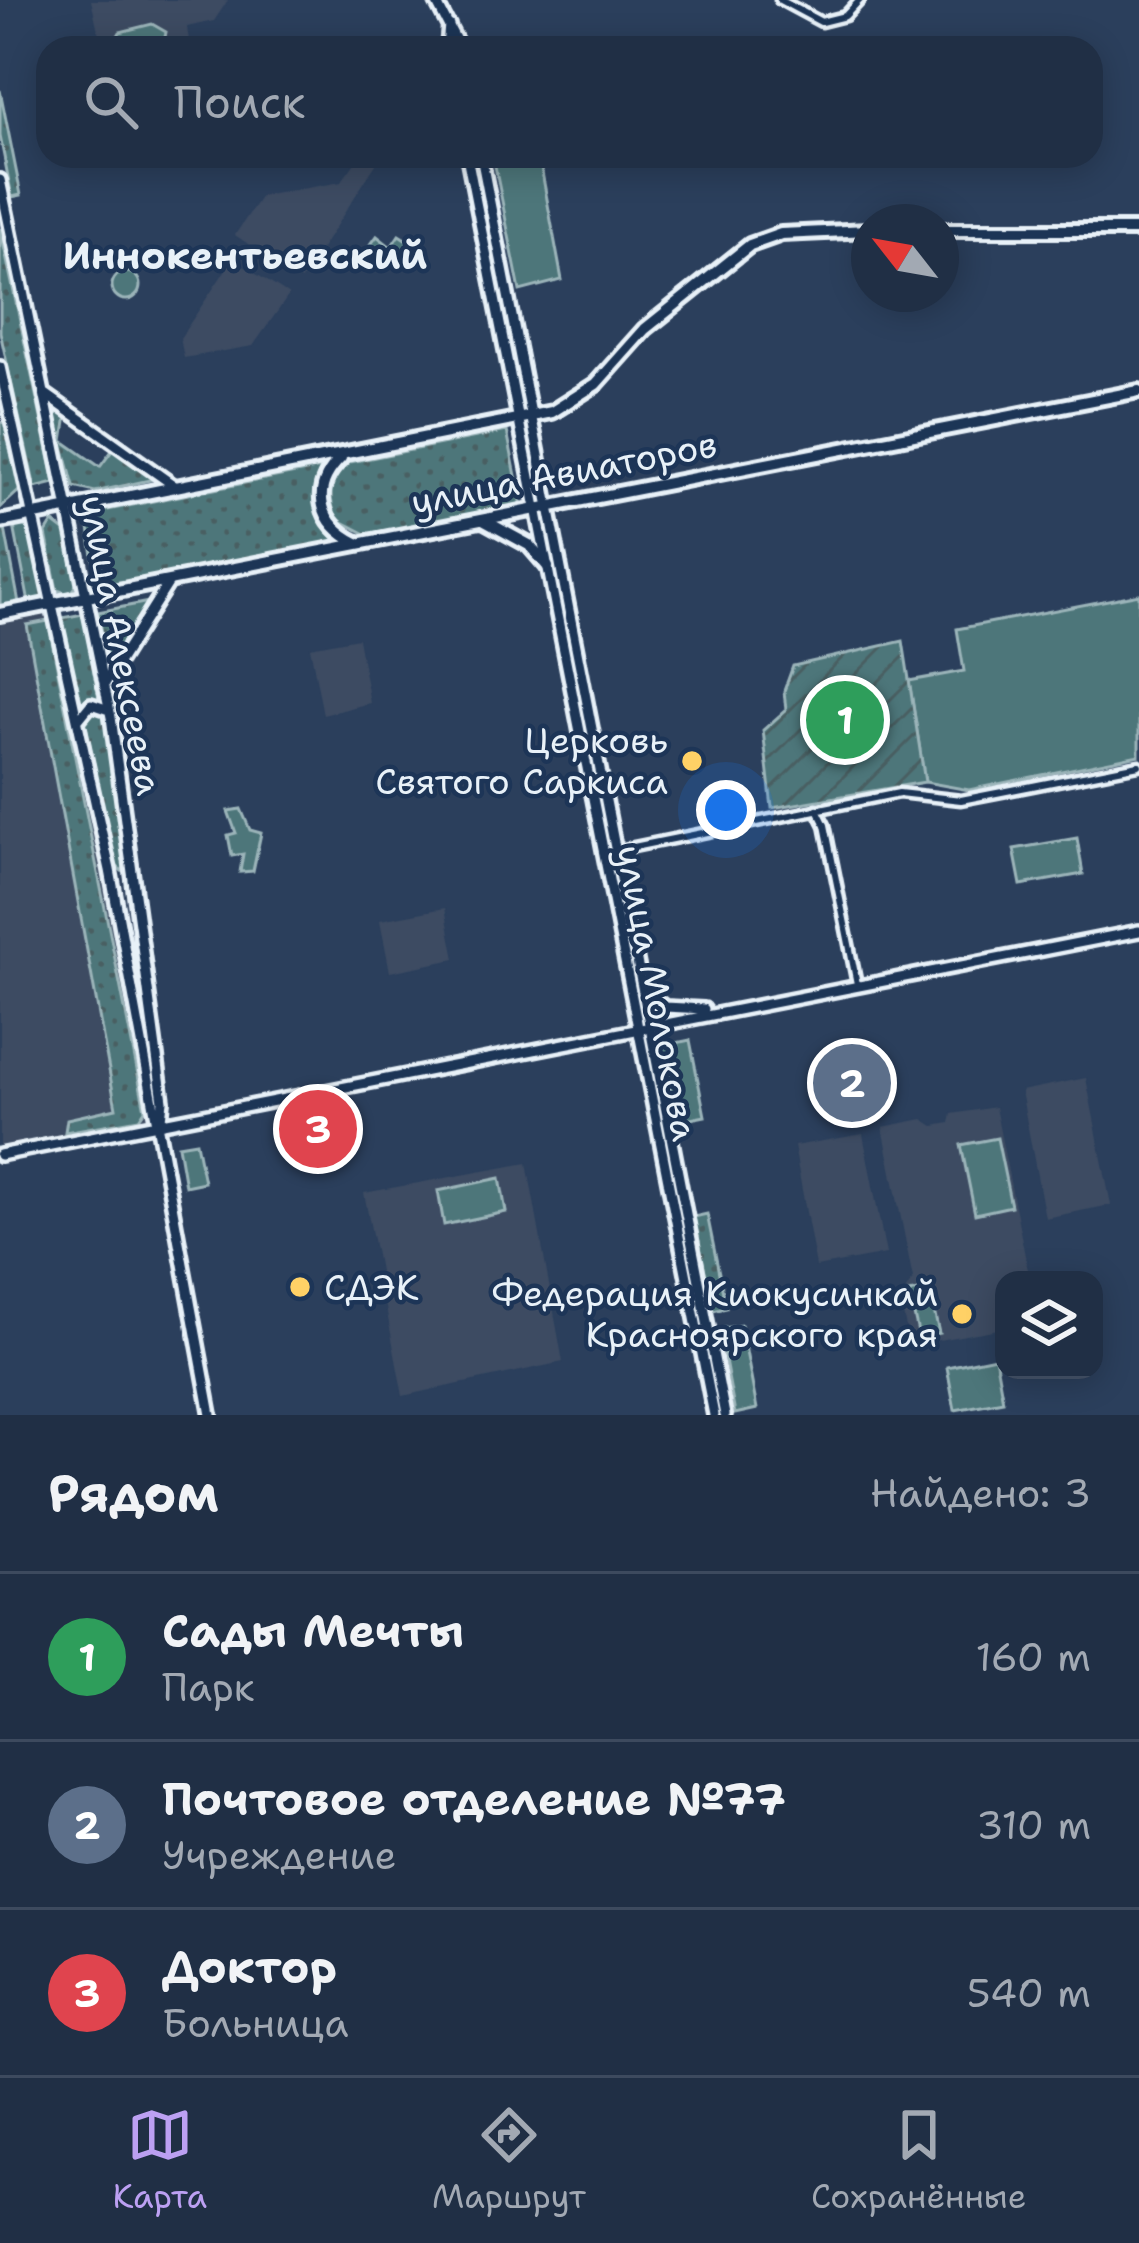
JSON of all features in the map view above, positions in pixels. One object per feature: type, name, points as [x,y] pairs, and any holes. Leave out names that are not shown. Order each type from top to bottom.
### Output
[{"type":"main road","points":[[959,230],[1139,230]]},
{"type":"main road","name":"улица Авиаторов","points":[[0,522],[527,419],[580,397],[658,318],[750,245],[782,234],[851,231]]},
{"type":"main road","name":"улица Авиаторов","points":[[0,614],[1139,391]]},
{"type":"main road","points":[[344,456],[328,474],[321,503],[336,531],[361,544]]},
{"type":"main road","points":[[485,521],[529,545],[548,567]]},
{"type":"street","points":[[435,0],[454,36]]},
{"type":"street","points":[[780,0],[821,22],[845,16],[860,0]]},
{"type":"street","points":[[448,36],[449,25]]},
{"type":"street","name":"улица Молокова","points":[[470,168],[527,419]]},
{"type":"street","name":"улица Молокова","points":[[483,168],[544,508],[725,1415]]},
{"type":"street","name":"улица Алексеева","points":[[0,180],[109,710],[163,1101],[160,1125]]},
{"type":"street","name":"улица Алексеева","points":[[0,367],[110,871],[211,1415]]},
{"type":"street","points":[[43,392],[176,487]]},
{"type":"street","points":[[0,412],[8,401]]},
{"type":"street","name":"улица Молокова","points":[[544,508],[548,567],[714,1415]]},
{"type":"street","points":[[104,685],[169,581]]},
{"type":"street","points":[[78,720],[91,704],[109,710]]},
{"type":"street","points":[[614,851],[818,814],[899,793],[971,799],[1139,765]]},
{"type":"street","points":[[818,814],[825,825],[857,985]]},
{"type":"street","points":[[110,871],[121,878],[134,868]]},
{"type":"street","points":[[0,1155],[1139,931]]},
{"type":"street","points":[[640,988],[665,1006],[721,1010]]},
{"type":"shaded area","points":[[91,0],[228,0],[214,21],[187,27],[188,36],[99,36]]},
{"type":"shaded area","points":[[351,168],[373,168],[301,280],[235,235],[261,196],[341,182]]},
{"type":"shaded area","points":[[233,259],[289,295],[253,346],[184,358],[180,338]]},
{"type":"shaded area","points":[[53,603],[160,1125],[0,1155],[0,614]]},
{"type":"shaded area","points":[[358,638],[370,703],[323,715],[310,647]]},
{"type":"shaded area","points":[[445,908],[455,959],[390,972],[380,920]]},
{"type":"shaded area","points":[[1086,1078],[1111,1205],[1045,1218],[1021,1091]]},
{"type":"shaded area","points":[[995,1107],[1028,1271],[995,1271],[995,1330],[922,1343],[908,1337],[900,1299],[913,1279],[883,1127],[923,1119],[934,1126],[950,1123],[952,1114]]},
{"type":"shaded area","points":[[863,1134],[886,1254],[816,1267],[794,1146]]},
{"type":"shaded area","points":[[527,1163],[563,1362],[403,1396],[364,1193]]},
{"type":"green space","points":[[152,24],[166,32],[165,36],[118,36]]},
{"type":"green space","points":[[0,90],[21,195],[12,197],[0,136]]},
{"type":"green space","points":[[495,168],[541,168],[562,280],[520,291]]},
{"type":"green space","points":[[0,228],[55,483],[35,488],[0,332]]},
{"type":"green space","points":[[399,235],[415,245],[402,265],[386,254],[390,247],[380,260],[366,251],[377,236],[391,247]]},
{"type":"green space","points":[[126,272],[136,276],[140,286],[136,296],[126,300],[116,296],[112,286],[116,276]]},
{"type":"green space","points":[[52,405],[67,415],[63,441],[100,467],[114,448],[159,478],[95,492],[74,487]]},
{"type":"green space","points":[[4,422],[21,489],[0,508],[0,423]]},
{"type":"green space","points":[[507,431],[522,506],[366,534],[337,519],[332,488],[350,462]]},
{"type":"green space","points":[[321,468],[316,508],[337,541],[100,588],[97,584],[87,514]]},
{"type":"green space","points":[[53,522],[66,532],[77,584],[69,594],[57,590],[46,533]]},
{"type":"green space","points":[[14,526],[29,529],[44,593],[40,601],[29,603]]},
{"type":"green space","points":[[5,529],[19,603],[0,607],[0,530]]},
{"type":"green space","points":[[1139,594],[1139,755],[969,790],[925,782],[909,681],[964,671],[957,629]]},
{"type":"green space","points":[[154,601],[109,669],[98,612]]},
{"type":"green space","points":[[83,614],[99,698],[78,703],[62,618]]},
{"type":"green space","points":[[48,621],[145,1110],[139,1119],[65,1132],[67,1119],[116,1108],[27,625]]},
{"type":"green space","points":[[903,641],[925,782],[772,808],[763,730],[786,710],[784,691],[793,666]]},
{"type":"green space","points":[[91,706],[104,711],[116,770],[126,842],[122,871],[115,865],[84,716]]},
{"type":"green space","points":[[241,809],[250,830],[261,833],[253,871],[240,872],[243,854],[232,856],[228,835],[236,833],[228,811]]},
{"type":"green space","points":[[1077,838],[1083,874],[1021,885],[1014,849]]},
{"type":"green space","points":[[690,1040],[705,1116],[676,1122],[662,1046]]},
{"type":"green space","points":[[997,1138],[1011,1206],[975,1214],[961,1145]]},
{"type":"green space","points":[[196,1142],[204,1182],[185,1186],[178,1145]]},
{"type":"green space","points":[[500,1178],[506,1212],[444,1225],[438,1191]]},
{"type":"green space","points":[[707,1214],[726,1308],[713,1311],[694,1217]]},
{"type":"green space","points":[[929,1289],[939,1333],[919,1337],[909,1293]]},
{"type":"green space","points":[[741,1325],[757,1409],[735,1414],[719,1329]]},
{"type":"green space","points":[[995,1357],[995,1379],[999,1379],[1003,1401],[955,1410],[947,1367]]},
{"type":"place","name":"Сады Мечты","points":[[845,720]]},
{"type":"place","name":"Церковь Святого Саркиса","points":[[692,761]]},
{"type":"place","name":"Почтовое отделение №77","points":[[852,1083]]},
{"type":"place","name":"Доктор","points":[[318,1129]]},
{"type":"place","name":"СДЭК","points":[[300,1287]]},
{"type":"place","name":"Федерация Киокусинкай Красноярского края","points":[[962,1314]]},
{"type":"district","name":"Иннокентьевский","points":[[245,255]]}]
